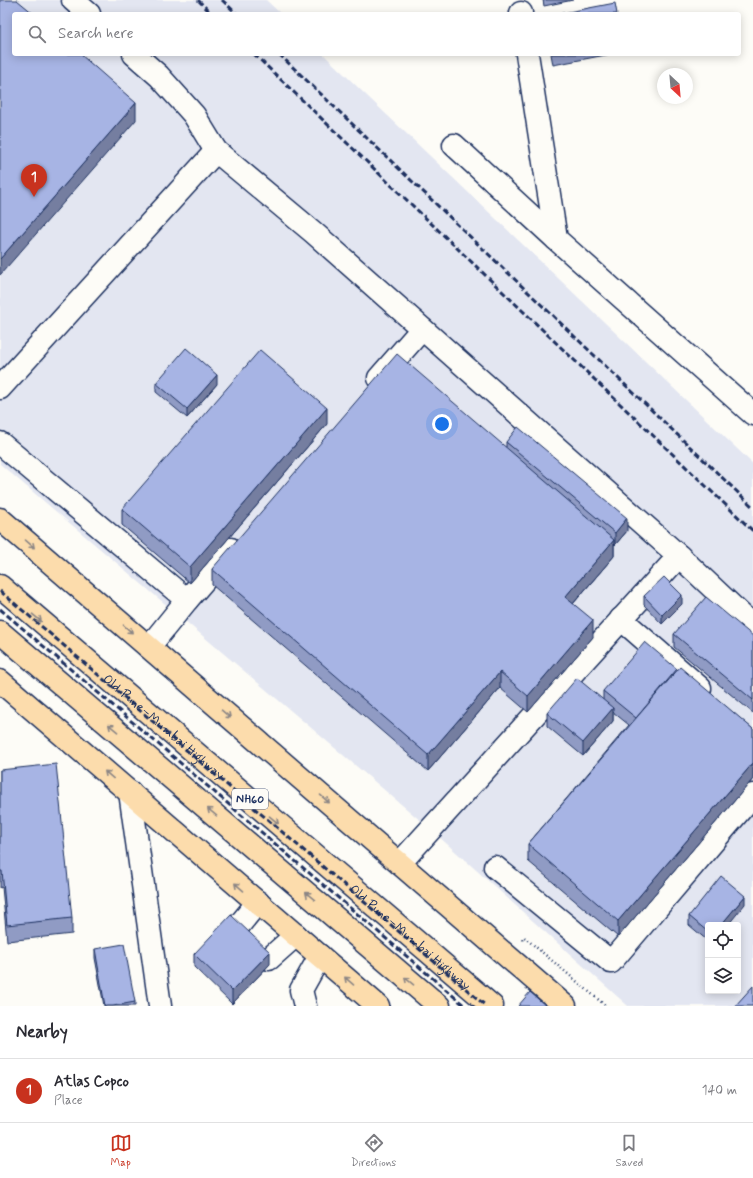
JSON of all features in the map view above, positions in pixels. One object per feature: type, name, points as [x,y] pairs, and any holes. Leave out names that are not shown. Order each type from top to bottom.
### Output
[{"type":"main road","points":[[0,519],[565,1006]]},
{"type":"main road","name":"Old Pune–Mumbai Highway","points":[[0,586],[492,1006]]},
{"type":"main road","name":"NH60","points":[[0,632],[439,1006]]},
{"type":"main road","points":[[0,681],[378,1006]]},
{"type":"street","points":[[73,0],[87,12]]},
{"type":"street","points":[[136,56],[159,76],[194,115],[216,151],[313,232],[678,556],[753,626]]},
{"type":"street","points":[[527,56],[556,239]]},
{"type":"street","points":[[454,145],[556,239],[753,414]]},
{"type":"street","points":[[0,388],[216,151]]},
{"type":"street","points":[[364,395],[422,329]]},
{"type":"street","points":[[0,443],[186,600]]},
{"type":"street","points":[[149,647],[186,600],[244,534]]},
{"type":"street","points":[[400,863],[678,556]]},
{"type":"street","points":[[621,619],[717,704]]},
{"type":"street","points":[[130,792],[160,1006]]},
{"type":"street","points":[[495,867],[611,962],[753,795]]},
{"type":"street","points":[[240,924],[258,902]]},
{"type":"street","points":[[268,959],[296,935]]},
{"type":"street","points":[[305,1006],[301,990],[320,956]]},
{"type":"path","points":[[524,937],[606,1006]]},
{"type":"shaded area","points":[[0,0],[266,0],[279,12],[12,12],[12,56],[325,56],[753,464],[753,1006],[628,1006],[428,827],[0,464]]},
{"type":"building","points":[[0,0],[17,0],[32,12],[12,12],[12,56],[82,56],[136,103],[0,259]]},
{"type":"building","points":[[615,3],[617,12],[568,12]]},
{"type":"building","points":[[186,348],[217,375],[187,409],[156,383]]},
{"type":"building","points":[[260,350],[327,408],[190,567],[122,509]]},
{"type":"building","points":[[397,354],[614,540],[565,597],[593,620],[528,696],[500,672],[428,755],[212,569]]},
{"type":"building","points":[[518,427],[627,518],[615,533],[506,442]]},
{"type":"building","points":[[664,577],[682,595],[662,615],[644,596]]},
{"type":"building","points":[[706,597],[753,636],[753,700],[674,634]]},
{"type":"building","points":[[645,642],[677,669],[636,718],[603,691]]},
{"type":"building","points":[[680,667],[753,729],[753,763],[618,921],[528,844]]},
{"type":"building","points":[[577,678],[613,708],[583,743],[547,713]]},
{"type":"building","points":[[56,764],[72,918],[7,925],[2,871],[0,871],[0,770]]},
{"type":"building","points":[[721,876],[745,896],[723,922],[705,922],[705,929],[689,916]]},
{"type":"building","points":[[231,915],[270,952],[232,991],[194,954]]},
{"type":"building","points":[[124,944],[135,1002],[105,1006],[95,949]]},
{"type":"building","points":[[753,986],[753,1006],[735,1006]]},
{"type":"building","points":[[530,992],[546,1006],[518,1006]]},
{"type":"railway","points":[[198,0],[210,12]]},
{"type":"railway","points":[[222,0],[235,12]]},
{"type":"railway","points":[[256,56],[753,531]]},
{"type":"railway","points":[[281,56],[753,507]]},
{"type":"railway","points":[[0,591],[486,1006]]},
{"type":"railway","points":[[0,609],[465,1006]]},
{"type":"place","name":"Atlas Copco","points":[[34,197]]}]
